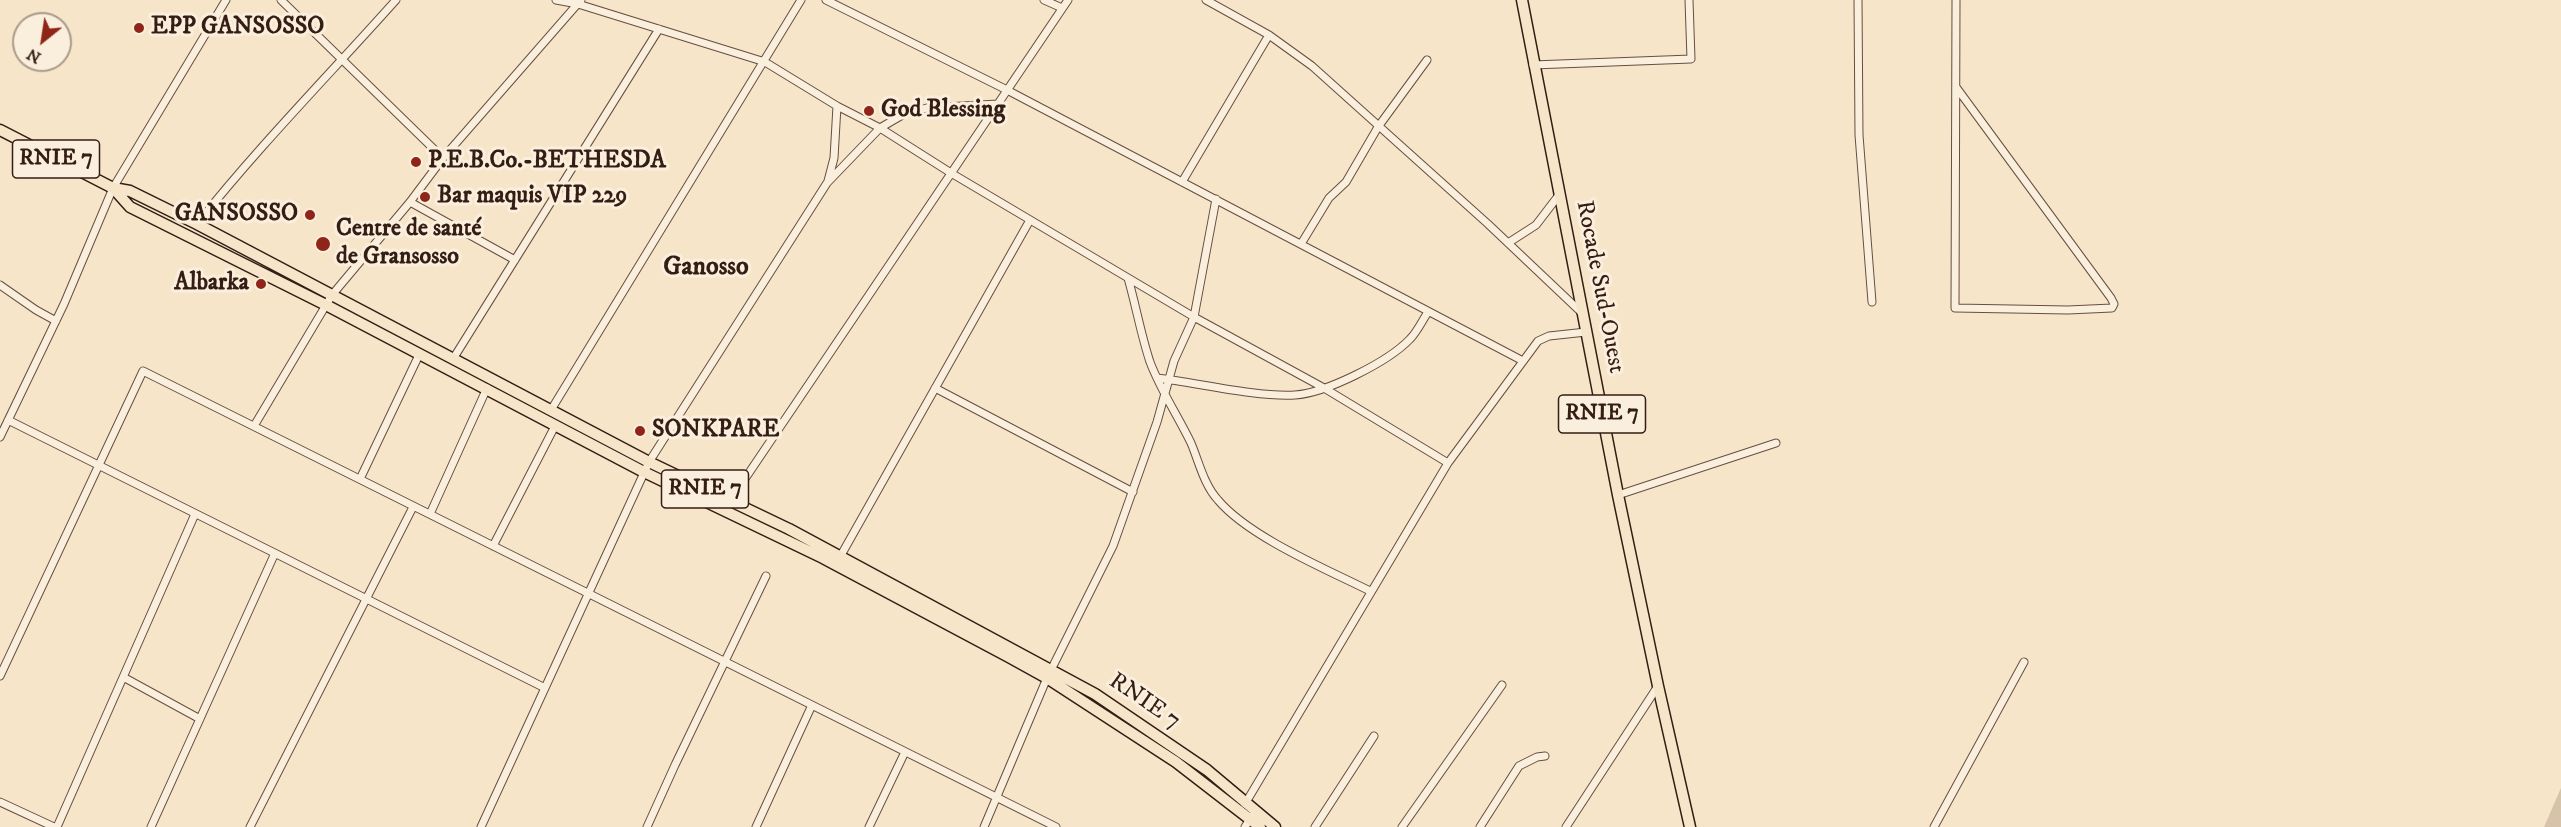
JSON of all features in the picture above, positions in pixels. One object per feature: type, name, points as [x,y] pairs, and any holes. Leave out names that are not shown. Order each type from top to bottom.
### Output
[{"type":"main road","name":"Rocade Sud-Ouest","points":[[1522,0],[1618,495],[1690,827]]},
{"type":"main road","name":"RNIE 7","points":[[0,130],[113,189],[130,207],[453,358],[551,410],[646,467],[1048,674],[1095,694],[1207,771],[1260,827]]},
{"type":"main road","name":"RNIE 7","points":[[113,189],[130,191],[197,224],[419,355],[487,388],[555,426],[646,467],[730,501],[840,557],[1048,674],[1249,815],[1275,827]]},
{"type":"street","points":[[0,437],[56,321],[113,189],[226,0]]},
{"type":"street","points":[[281,0],[443,158]]},
{"type":"street","points":[[197,224],[266,141],[396,0]]},
{"type":"street","points":[[556,0],[579,2],[765,62],[837,106],[880,128],[951,173],[1194,317],[1324,388],[1448,463]]},
{"type":"street","points":[[551,410],[801,0]]},
{"type":"street","points":[[826,0],[1007,90],[1523,361]]},
{"type":"street","points":[[1044,0],[1062,8]]},
{"type":"street","points":[[730,501],[1068,0]]},
{"type":"street","points":[[1206,0],[1269,35],[1312,66],[1508,243],[1583,315]]},
{"type":"street","points":[[1533,65],[1691,59],[1689,0]]},
{"type":"street","points":[[1858,0],[1859,135],[1872,302]]},
{"type":"street","points":[[1956,0],[1955,308],[2068,310],[2112,308],[2114,304],[2112,298],[1956,87]]},
{"type":"street","points":[[254,426],[329,300],[410,202],[443,158],[579,2]]},
{"type":"street","points":[[453,358],[659,29]]},
{"type":"street","points":[[1182,182],[1269,35]]},
{"type":"street","points":[[1301,244],[1329,198],[1346,182],[1378,127],[1427,60]]},
{"type":"street","points":[[481,827],[646,467],[827,183],[880,128],[915,110],[998,104]]},
{"type":"street","points":[[827,183],[834,159],[837,106]]},
{"type":"street","points":[[1508,243],[1536,225],[1560,195]]},
{"type":"street","points":[[984,827],[1048,674],[1113,546],[1133,492],[1169,380],[1194,317],[1216,200]]},
{"type":"street","points":[[410,202],[515,260]]},
{"type":"street","points":[[840,557],[1030,220]]},
{"type":"street","points":[[1128,278],[1157,378],[1187,435],[1209,488],[1218,501],[1271,540],[1370,591]]},
{"type":"street","points":[[0,285],[56,321]]},
{"type":"street","points":[[1157,378],[1293,395],[1324,388],[1359,373],[1411,339],[1428,312]]},
{"type":"street","points":[[1249,815],[1370,591],[1448,463],[1531,348],[1549,336],[1586,332]]},
{"type":"street","points":[[360,479],[419,355]]},
{"type":"street","points":[[0,676],[143,371],[1056,827]]},
{"type":"street","points":[[430,514],[487,388]]},
{"type":"street","points":[[935,388],[1133,492]]},
{"type":"street","points":[[8,420],[545,688]]},
{"type":"street","points":[[493,546],[555,426]]},
{"type":"street","points":[[1618,495],[1776,443]]},
{"type":"street","points":[[250,827],[413,507]]},
{"type":"street","points":[[0,802],[56,827],[125,678],[195,514]]},
{"type":"street","points":[[151,827],[275,553]]},
{"type":"street","points":[[647,827],[766,576]]},
{"type":"street","points":[[1934,827],[2024,662]]},
{"type":"street","points":[[125,678],[200,719]]},
{"type":"street","points":[[1402,827],[1502,685]]},
{"type":"street","points":[[1566,827],[1658,686]]},
{"type":"street","points":[[756,827],[812,705]]},
{"type":"street","points":[[1315,827],[1374,736]]},
{"type":"street","points":[[869,827],[905,752]]},
{"type":"street","points":[[1480,827],[1519,766],[1537,757],[1545,756]]},
{"type":"shaded area","points":[[2561,788],[2561,827],[2544,827]]},
{"type":"place","name":"EPP GANSOSSO","points":[[139,28]]},
{"type":"place","name":"God Blessing","points":[[869,111]]},
{"type":"place","name":"P.E.B.Co.-BETHESDA","points":[[416,162]]},
{"type":"place","name":"Bar maquis VIP 229","points":[[425,197]]},
{"type":"place","name":"GANSOSSO","points":[[310,215]]},
{"type":"place","name":"Centre de santé de Gransosso","points":[[323,244]]},
{"type":"place","name":"Albarka","points":[[261,284]]},
{"type":"place","name":"SONKPARE","points":[[640,431]]},
{"type":"district","name":"Ganosso","points":[[706,269]]}]
